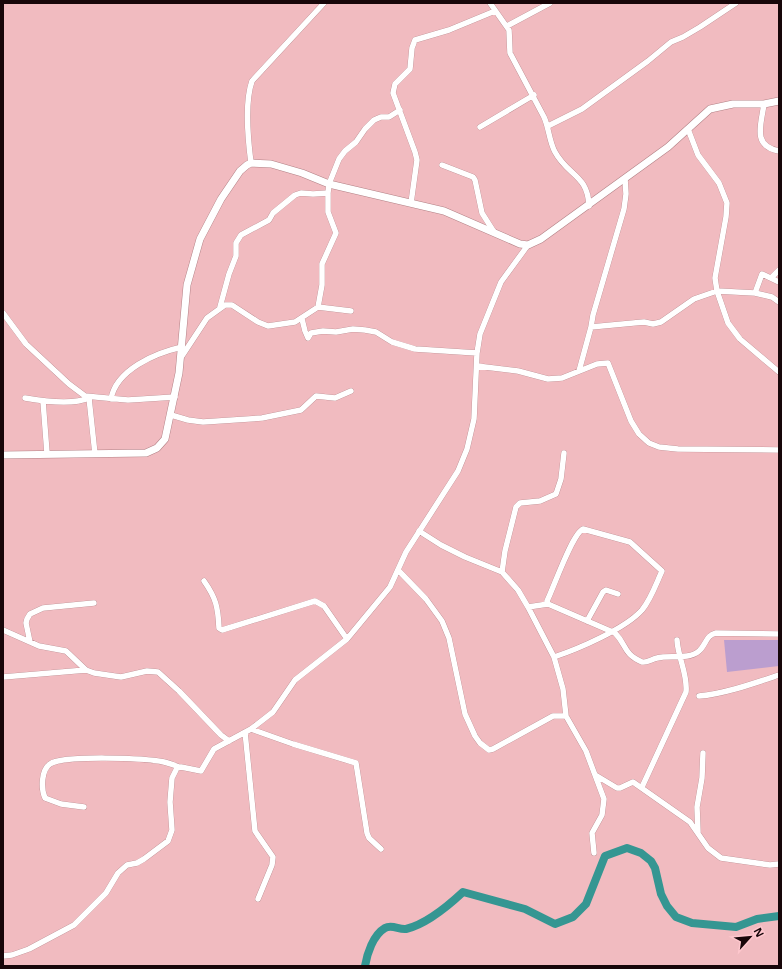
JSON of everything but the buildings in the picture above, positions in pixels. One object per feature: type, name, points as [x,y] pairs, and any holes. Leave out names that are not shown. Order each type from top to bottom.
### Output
[{"type":"street","points":[[251,163],[248,138],[248,110],[249,91],[252,81],[324,3]]},
{"type":"street","points":[[490,3],[507,26],[510,34],[510,53],[534,95],[548,126],[550,140],[555,152],[560,160],[587,189],[589,206]]},
{"type":"street","points":[[507,26],[538,6],[550,3]]},
{"type":"street","points":[[548,126],[582,108],[648,61],[670,42],[683,37],[700,27],[736,3]]},
{"type":"street","points":[[411,203],[416,160],[412,139],[393,93],[395,84],[410,69],[412,62],[412,48],[416,40],[444,32],[495,11]]},
{"type":"street","points":[[480,127],[534,95]]},
{"type":"street","points":[[84,807],[56,803],[46,798],[44,772],[49,764],[59,760],[69,759],[128,759],[164,762],[178,767],[201,771],[211,751],[251,729],[272,712],[298,678],[348,639],[390,586],[419,531],[449,487],[467,449],[474,419],[477,353],[480,334],[501,282],[528,245],[541,239],[589,206],[668,147],[710,109],[734,104],[764,104],[779,101]]},
{"type":"street","points":[[764,104],[761,141],[766,147],[779,152]]},
{"type":"street","points":[[181,356],[200,326],[220,307],[225,305],[232,305],[258,322],[268,326],[288,324],[302,319],[318,307],[322,285],[322,264],[336,233],[328,212],[329,184],[342,155],[356,142],[365,129],[376,118],[389,117],[400,110]]},
{"type":"street","points":[[688,128],[698,155],[719,183],[727,203],[726,217],[715,278],[717,291],[728,323],[734,332],[762,359],[779,372]]},
{"type":"street","points":[[3,455],[47,453],[146,453],[157,448],[165,439],[175,397],[181,356],[187,285],[200,239],[221,200],[240,171],[251,163],[271,164],[329,184],[444,211],[495,234],[520,244],[528,245]]},
{"type":"street","points":[[442,165],[473,177],[475,180],[482,214],[495,234]]},
{"type":"street","points":[[579,371],[592,327],[593,315],[624,209],[626,194],[625,179]]},
{"type":"street","points":[[220,307],[229,274],[236,256],[236,243],[241,235],[269,220],[273,213],[295,195],[301,193],[313,194],[328,192]]},
{"type":"street","points":[[771,278],[779,270]]},
{"type":"street","points":[[755,293],[761,275],[765,274],[779,282]]},
{"type":"street","points":[[592,327],[644,322],[653,324],[661,322],[694,299],[717,291],[755,293],[772,297],[779,302]]},
{"type":"street","points":[[318,307],[351,311]]},
{"type":"street","points":[[3,312],[26,344],[77,391],[88,398],[111,400],[175,397]]},
{"type":"street","points":[[302,319],[308,338],[311,333],[323,330],[336,332],[353,329],[365,330],[376,332],[392,342],[415,349],[477,353]]},
{"type":"street","points":[[111,400],[113,390],[117,382],[124,374],[163,352],[182,347]]},
{"type":"street","points":[[477,366],[518,371],[548,379],[562,378],[597,364],[608,363],[631,421],[644,439],[655,446],[678,449],[779,450]]},
{"type":"street","points":[[171,415],[188,420],[203,422],[262,418],[301,410],[316,396],[335,398],[351,391]]},
{"type":"street","points":[[25,398],[43,401],[82,401],[88,398]]},
{"type":"street","points":[[88,398],[95,454]]},
{"type":"street","points":[[43,401],[47,453]]},
{"type":"street","points":[[502,572],[505,551],[516,507],[520,503],[540,502],[556,494],[564,453]]},
{"type":"street","points":[[548,604],[568,551],[580,530],[586,529],[630,542],[662,571],[649,600],[642,610],[633,618],[611,631],[554,657]]},
{"type":"street","points":[[419,531],[441,545],[465,557],[502,572],[518,590],[528,607],[554,657],[563,689],[566,716],[586,751],[604,799],[602,815],[592,833],[594,853]]},
{"type":"street","points":[[398,570],[426,599],[446,630],[465,714],[475,736],[483,746],[489,750],[493,749],[553,716],[566,716]]},
{"type":"street","points":[[204,581],[214,595],[218,612],[219,628],[222,630],[314,601],[319,602],[324,606],[348,639]]},
{"type":"street","points":[[587,621],[603,592],[610,591],[618,594]]},
{"type":"street","points":[[30,642],[26,623],[27,618],[36,611],[43,608],[94,603]]},
{"type":"street","points":[[528,607],[548,604],[611,631],[620,638],[627,652],[642,662],[664,656],[696,653],[700,650],[709,636],[716,633],[779,634]]},
{"type":"street","points":[[3,630],[30,642],[66,651],[86,670],[94,673],[121,676],[147,671],[158,672],[179,691],[221,735],[229,741]]},
{"type":"street","points":[[642,787],[684,698],[687,682],[679,655],[677,640]]},
{"type":"street","points":[[3,677],[86,670]]},
{"type":"street","points":[[699,696],[724,693],[744,685],[779,675]]},
{"type":"street","points":[[251,729],[293,744],[356,763],[367,833],[369,838],[381,849]]},
{"type":"street","points":[[245,732],[255,831],[273,857],[272,865],[258,899]]},
{"type":"street","points":[[699,834],[697,807],[702,778],[703,753]]},
{"type":"street","points":[[3,956],[12,955],[29,948],[74,925],[106,893],[118,873],[127,865],[137,863],[144,859],[168,841],[172,830],[170,802],[172,778],[178,767]]},
{"type":"street","points":[[596,776],[616,788],[620,788],[633,782],[642,787],[653,798],[690,822],[708,848],[721,858],[770,865],[779,864]]},
{"type":"shaded area","points":[[724,640],[779,640],[779,666],[727,672]]},
{"type":"waterway","points":[[365,966],[371,945],[381,931],[388,927],[401,929],[414,927],[444,909],[463,892],[525,909],[555,924],[573,917],[586,904],[605,856],[627,848],[641,853],[651,861],[655,868],[661,894],[667,906],[676,917],[692,923],[736,927],[757,919],[779,916]]}]
